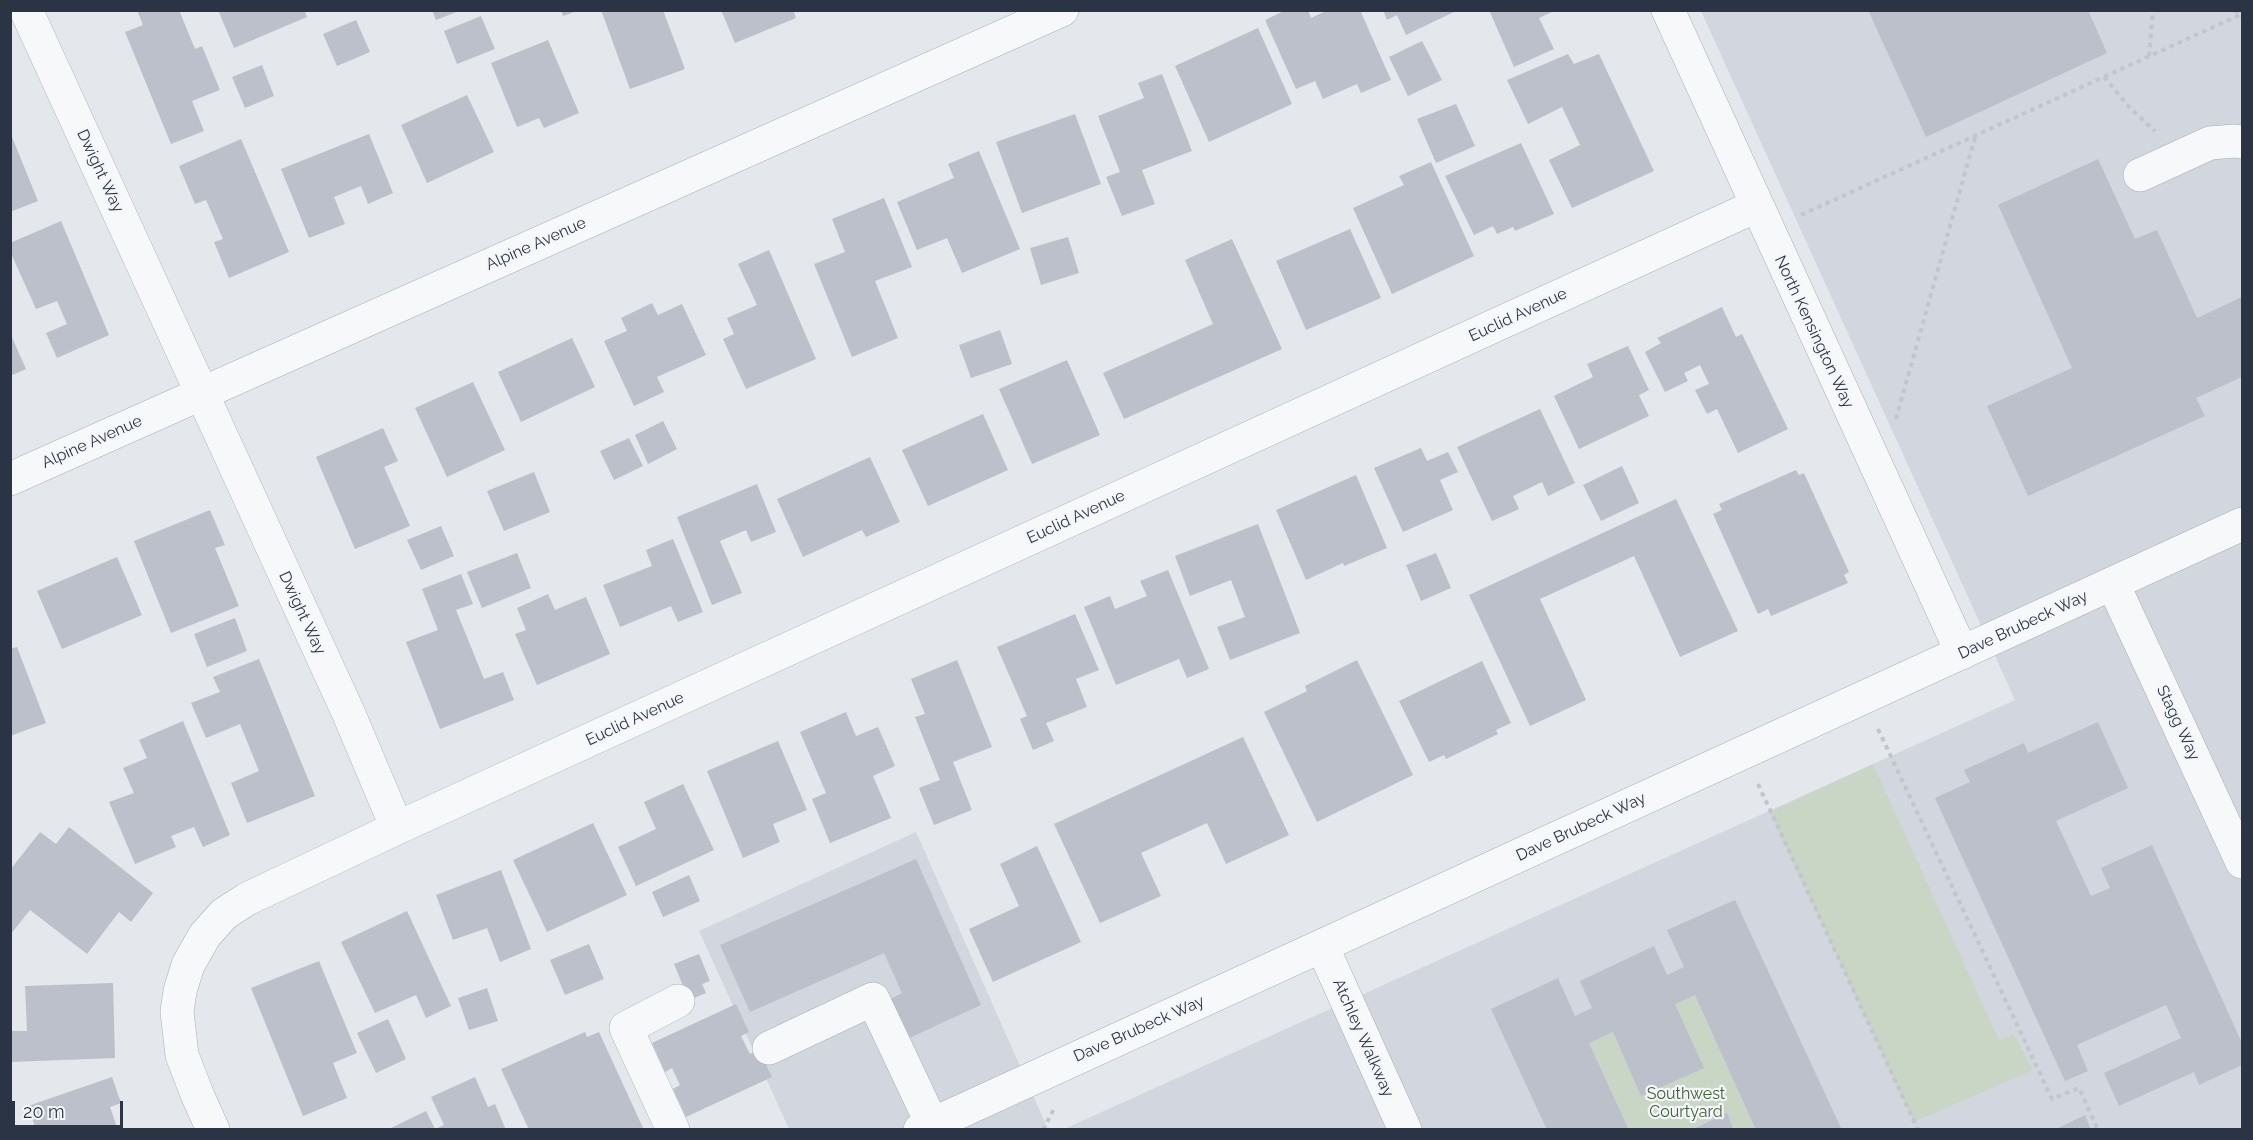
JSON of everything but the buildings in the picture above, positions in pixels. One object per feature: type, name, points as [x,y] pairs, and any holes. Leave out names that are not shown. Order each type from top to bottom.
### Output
[{"type":"street","name":"Dwight Way","points":[[26,10],[348,712],[397,828]]},
{"type":"street","name":"Alpine Avenue","points":[[10,479],[1062,10]]},
{"type":"street","name":"North Kensington Way","points":[[1668,10],[1962,653]]},
{"type":"street","points":[[2140,175],[2210,143],[2242,142]]},
{"type":"street","name":"Euclid Avenue","points":[[397,828],[1762,218]]},
{"type":"street","name":"Dave Brubeck Way","points":[[926,1127],[2242,524]]},
{"type":"street","name":"Stagg Way","points":[[2113,584],[2242,862]]},
{"type":"street","points":[[213,1130],[183,1055],[177,1012],[180,991],[188,965],[205,935],[224,914],[247,899],[397,828]]},
{"type":"street","name":"Atchley Walkway","points":[[1322,946],[1405,1130]]},
{"type":"street","points":[[769,1048],[873,999],[926,1127]]},
{"type":"street","points":[[673,1130],[626,1028],[678,1001]]},
{"type":"path","points":[[2149,56],[2153,10]]},
{"type":"path","points":[[1762,218],[1975,136],[2104,76],[2242,16],[2235,10]]},
{"type":"path","points":[[2104,76],[2130,108],[2159,134],[2188,153]]},
{"type":"path","points":[[1880,475],[1975,136]]},
{"type":"path","points":[[1864,699],[2052,1099],[2079,1088],[2098,1130]]},
{"type":"path","points":[[1743,753],[1918,1130]]},
{"type":"shaded area","points":[[1701,11],[2242,11],[2242,1129],[1062,1130],[2015,700]]},
{"type":"shaded area","points":[[916,832],[1048,1129],[789,1129],[699,931]]},
{"type":"green space","points":[[1873,764],[1999,1040],[2014,1034],[2033,1070],[1914,1122],[1770,812]]},
{"type":"green space","name":"Southwest Courtyard","points":[[1695,995],[1756,1129],[1734,1129],[1726,1113],[1691,1129],[1629,1129],[1589,1043],[1613,1032],[1641,1096],[1675,1004]]}]
